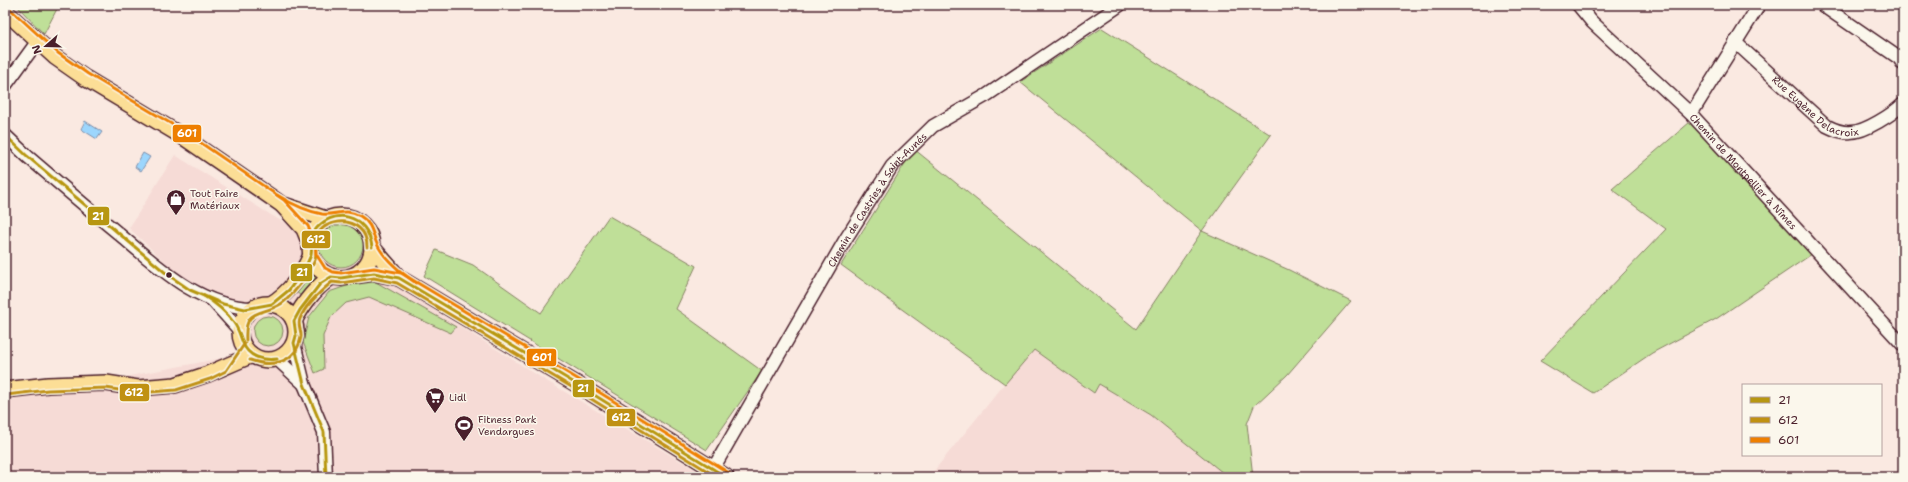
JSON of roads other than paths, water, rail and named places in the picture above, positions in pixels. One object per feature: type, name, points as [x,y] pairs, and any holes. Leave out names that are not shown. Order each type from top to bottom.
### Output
[{"type":"main road","points":[[5,11],[55,57],[85,78],[182,136],[281,204],[304,229],[319,268],[331,276],[341,278],[374,273],[399,278]]},
{"type":"main road","points":[[281,204],[313,216],[326,219],[336,216],[346,216],[356,219],[364,226],[370,234],[372,255],[360,272],[351,277]]},
{"type":"main road","points":[[223,367],[241,335],[245,318],[254,308],[272,304],[281,298],[305,269],[316,230],[326,219]]},
{"type":"main road","points":[[372,247],[399,278],[726,477]]},
{"type":"main road","points":[[294,321],[300,310],[320,284],[331,276]]},
{"type":"main road","points":[[241,335],[245,348],[252,355],[268,361],[277,359],[288,353],[294,343],[296,328],[294,321],[285,310],[272,304]]},
{"type":"main road","points":[[5,390],[48,385],[106,383],[138,388],[175,385],[208,374],[252,355]]},
{"type":"street","name":"Chemin de Castries à Saint-Aunés","points":[[712,469],[845,240],[892,166],[933,126],[993,91],[1120,5]]},
{"type":"street","name":"Chemin de Montpellier à Nîmes","points":[[1578,5],[1592,22],[1691,114],[1903,345]]},
{"type":"street","points":[[1691,114],[1759,5]]},
{"type":"street","points":[[1822,5],[1899,58],[1903,64]]},
{"type":"street","points":[[5,86],[38,42]]},
{"type":"street","name":"Rue Eugène Delacroix","points":[[1735,42],[1827,126],[1838,131],[1859,131],[1896,111],[1903,104]]},
{"type":"street","points":[[5,135],[32,161],[174,279],[212,300],[239,308],[254,308]]},
{"type":"street","points":[[212,300],[241,335]]},
{"type":"street","points":[[294,343],[304,384],[324,432],[326,477]]},
{"type":"street","points":[[277,359],[304,384]]},
{"type":"water","points":[[85,121],[102,132],[97,139],[81,129]]},
{"type":"water","points":[[143,153],[150,157],[141,171],[135,167]]},
{"type":"place","name":"Tout Faire Matériaux","points":[[176,216]]},
{"type":"place","name":"Lidl","points":[[435,414]]},
{"type":"place","name":"Fitness Park Vendargues","points":[[464,442]]}]
